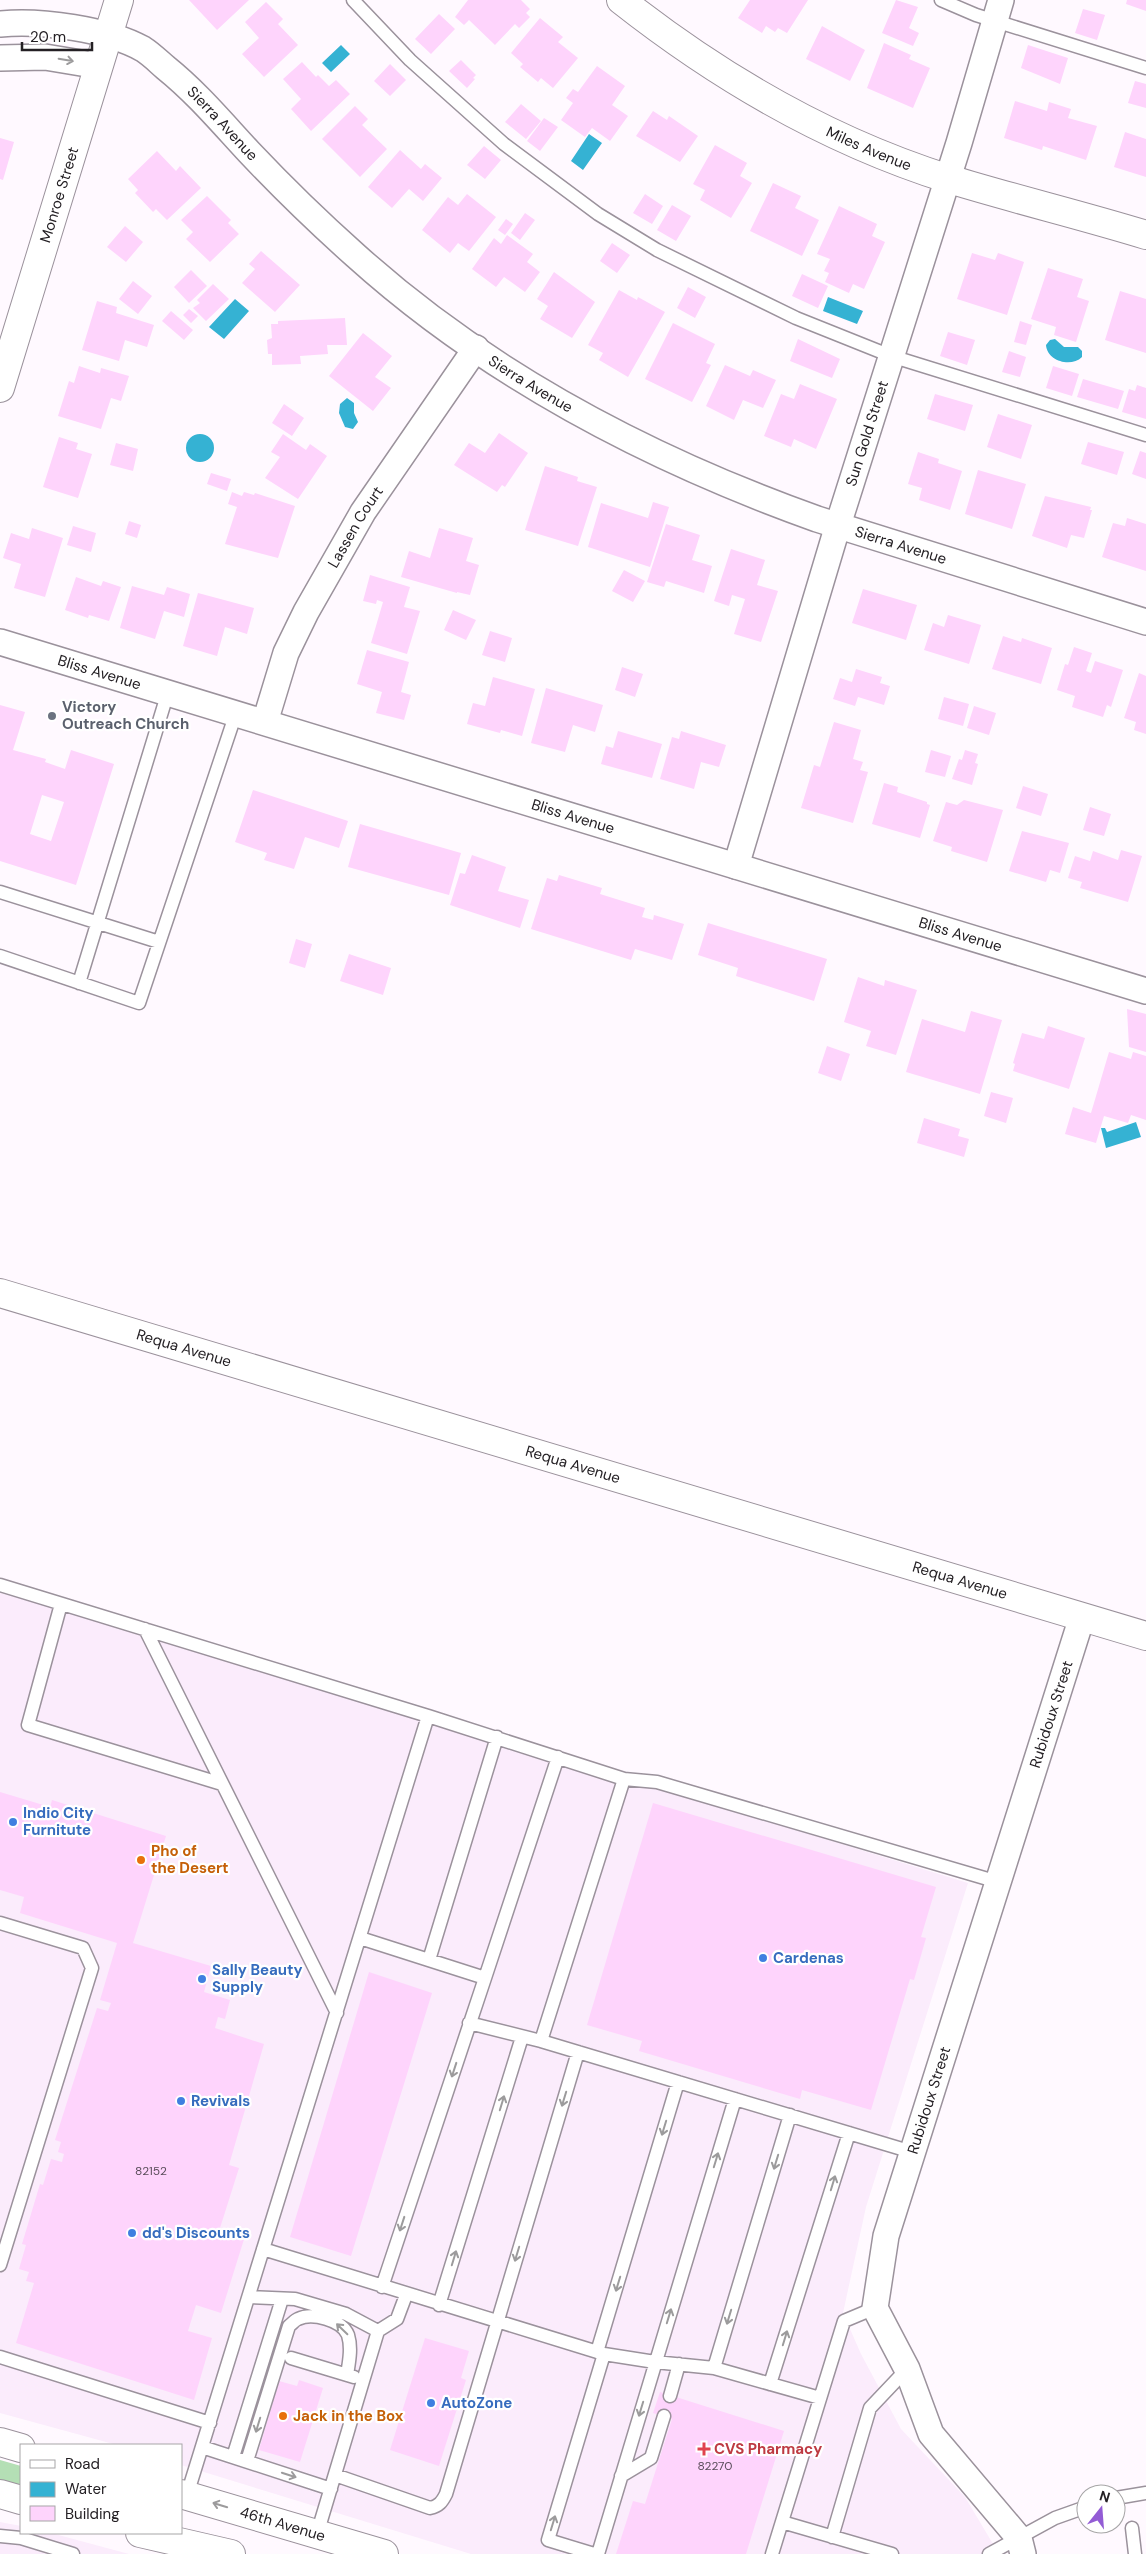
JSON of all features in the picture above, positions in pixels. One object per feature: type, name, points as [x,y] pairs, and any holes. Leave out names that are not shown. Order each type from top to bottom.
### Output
[{"type":"street","name":"Monroe Street","points":[[0,388],[119,0]]},
{"type":"street","name":"Miles Avenue","points":[[621,0],[711,66],[797,116],[852,142],[948,179],[1146,235]]},
{"type":"street","name":"Sun Gold Street","points":[[736,866],[838,525],[948,179],[997,10]]},
{"type":"street","name":"Sierra Avenue","points":[[0,24],[25,22],[109,34],[145,50],[177,77],[287,191],[356,256],[426,314],[556,401],[660,456],[772,503],[1146,622]]},
{"type":"street","points":[[0,58],[44,56],[99,66]]},
{"type":"street","name":"Lassen Court","points":[[265,722],[286,653],[306,612],[363,512],[476,348]]},
{"type":"street","name":"Bliss Avenue","points":[[0,642],[1146,991]]},
{"type":"street","name":"Requa Avenue","points":[[0,1293],[1146,1636]]},
{"type":"street","name":"Rubidoux Street","points":[[875,2308],[886,2236],[1082,1617]]},
{"type":"street","points":[[875,2308],[907,2369],[931,2434],[1021,2546]]},
{"type":"street","points":[[0,2442],[20,2448]]},
{"type":"street","points":[[0,2494],[20,2500]]},
{"type":"street","name":"46th Avenue","points":[[184,2494],[384,2554]]},
{"type":"street","points":[[144,2534],[231,2554]]},
{"type":"lane","points":[[353,0],[410,60],[504,144],[598,214],[657,250],[796,318],[891,356],[1146,435]]},
{"type":"lane","points":[[940,0],[997,10],[1146,68]]},
{"type":"lane","points":[[79,983],[168,692]]},
{"type":"lane","points":[[0,956],[139,1003],[236,713]]},
{"type":"lane","points":[[0,892],[159,942]]},
{"type":"lane","points":[[0,1585],[428,1716],[624,1779],[657,1782],[998,1882]]},
{"type":"lane","points":[[62,1604],[28,1725],[222,1784]]},
{"type":"lane","points":[[145,1629],[336,2013]]},
{"type":"lane","points":[[184,2494],[210,2423],[428,1716]]},
{"type":"lane","points":[[429,1960],[498,1738]]},
{"type":"lane","points":[[382,2287],[558,1757]]},
{"type":"lane","points":[[541,2041],[624,1779]]},
{"type":"lane","points":[[0,1923],[83,1948],[92,1968],[2,2245],[0,2265]]},
{"type":"lane","points":[[360,1938],[485,1978]]},
{"type":"lane","points":[[469,2023],[541,2041],[912,2152]]},
{"type":"lane","points":[[439,2305],[522,2037]]},
{"type":"lane","points":[[335,2475],[430,2508],[442,2502],[446,2494],[578,2052]]},
{"type":"lane","points":[[678,2082],[548,2540],[596,2554],[735,2098]]},
{"type":"lane","points":[[714,2368],[790,2115]]},
{"type":"lane","points":[[770,2384],[849,2133]]},
{"type":"lane","points":[[263,2249],[439,2305],[601,2353],[655,2362],[714,2368],[820,2398]]},
{"type":"lane","points":[[318,2534],[378,2331],[397,2319],[406,2294]]},
{"type":"lane","points":[[249,2297],[295,2299],[346,2314],[378,2331]]},
{"type":"lane","points":[[233,2457],[282,2299]]},
{"type":"lane","points":[[772,2554],[844,2321],[875,2308]]},
{"type":"lane","points":[[247,2461],[289,2326],[299,2318],[314,2316],[337,2324],[347,2334],[350,2350],[347,2375]]},
{"type":"lane","points":[[0,2357],[210,2423]]},
{"type":"lane","points":[[291,2358],[363,2379]]},
{"type":"lane","points":[[670,2396],[679,2364]]},
{"type":"lane","points":[[832,2537],[870,2408],[907,2369]]},
{"type":"lane","points":[[621,2476],[651,2458],[664,2416]]},
{"type":"lane","points":[[202,2447],[331,2489]]},
{"type":"lane","points":[[1126,2496],[1146,2493]]},
{"type":"lane","points":[[989,2554],[1021,2546],[1054,2518],[1076,2510]]},
{"type":"lane","points":[[782,2522],[892,2554]]},
{"type":"lane","points":[[1132,2528],[1135,2554]]},
{"type":"lane","points":[[0,2536],[21,2538],[73,2554]]},
{"type":"shaded area","points":[[0,1593],[232,1656],[968,1883],[866,2207],[843,2313],[861,2354],[901,2429],[965,2497],[999,2554],[471,2554],[182,2465],[182,2444],[113,2444],[0,2413]]},
{"type":"shaded area","points":[[0,2522],[20,2526],[20,2534],[55,2534],[129,2554],[0,2554]]},
{"type":"green space","points":[[0,2460],[20,2466],[20,2485],[0,2480]]},
{"type":"water","points":[[341,45],[350,54],[331,72],[322,63]]},
{"type":"water","points":[[589,134],[602,143],[583,170],[571,161]]},
{"type":"water","points":[[828,297],[863,311],[857,324],[823,311]]},
{"type":"water","points":[[235,299],[249,311],[224,339],[209,327]]},
{"type":"water","points":[[1055,339],[1064,347],[1078,347],[1082,351],[1082,357],[1072,362],[1055,359],[1047,351],[1046,345],[1050,340]]},
{"type":"water","points":[[347,398],[354,403],[354,413],[358,422],[353,429],[345,427],[339,413],[340,404]]},
{"type":"water","points":[[200,434],[210,438],[214,448],[210,458],[200,462],[190,458],[186,448],[190,438]]},
{"type":"water","points":[[1136,1122],[1141,1137],[1106,1148],[1101,1128],[1105,1128],[1107,1132]]},
{"type":"building","points":[[189,0],[249,0],[217,30]]},
{"type":"building","points":[[468,0],[521,0],[530,9],[526,13],[530,17],[519,28],[515,24],[495,45],[469,20],[464,25],[455,17]]},
{"type":"building","points":[[750,0],[808,0],[787,33],[778,28],[775,32],[766,26],[762,33],[738,18]]},
{"type":"building","points":[[896,0],[918,7],[909,28],[919,33],[913,46],[882,33]]},
{"type":"building","points":[[1127,0],[1146,0],[1146,11],[1126,4]]},
{"type":"building","points":[[266,2],[283,19],[278,24],[298,45],[264,77],[242,54],[259,38],[245,22]]},
{"type":"building","points":[[1083,9],[1105,15],[1097,40],[1075,33]]},
{"type":"building","points":[[439,14],[455,29],[431,54],[415,39]]},
{"type":"building","points":[[540,18],[563,37],[558,42],[578,58],[553,88],[541,78],[538,82],[520,67],[523,64],[511,53]]},
{"type":"building","points":[[822,26],[865,50],[850,81],[806,59]]},
{"type":"building","points":[[884,43],[911,55],[909,59],[930,68],[913,108],[867,88]]},
{"type":"building","points":[[1028,45],[1068,58],[1060,84],[1021,68]]},
{"type":"building","points":[[461,60],[476,75],[467,88],[449,71]]},
{"type":"building","points":[[302,62],[316,77],[318,75],[329,86],[336,80],[350,94],[311,131],[291,109],[301,99],[283,79]]},
{"type":"building","points":[[390,64],[406,80],[390,96],[374,81]]},
{"type":"building","points":[[597,66],[625,86],[612,105],[628,116],[610,141],[592,128],[585,137],[561,120],[573,103],[566,98],[573,89],[578,92]]},
{"type":"building","points":[[1135,81],[1146,84],[1146,108],[1128,103]]},
{"type":"building","points":[[1015,101],[1047,111],[1049,102],[1071,109],[1068,118],[1097,126],[1086,160],[1043,146],[1042,150],[1004,138]]},
{"type":"building","points":[[521,104],[541,121],[526,139],[505,122]]},
{"type":"building","points":[[355,106],[368,119],[362,125],[387,149],[360,177],[322,139]]},
{"type":"building","points":[[653,111],[667,120],[669,116],[698,136],[680,162],[636,136]]},
{"type":"building","points":[[544,118],[558,127],[540,151],[527,141]]},
{"type":"building","points":[[1125,132],[1146,139],[1146,177],[1114,167]]},
{"type":"building","points":[[0,138],[14,142],[3,180],[0,179]]},
{"type":"building","points":[[715,145],[747,163],[740,176],[752,183],[731,218],[700,200],[705,190],[693,184]]},
{"type":"building","points":[[484,146],[501,160],[485,179],[467,165]]},
{"type":"building","points":[[400,150],[421,169],[425,164],[442,178],[423,201],[409,189],[392,208],[368,187]]},
{"type":"building","points":[[157,151],[176,171],[180,166],[201,188],[167,220],[156,209],[153,212],[135,193],[138,190],[128,179]]},
{"type":"building","points":[[773,183],[801,196],[795,208],[819,220],[802,256],[750,231]]},
{"type":"building","points":[[467,194],[496,217],[469,251],[458,243],[450,253],[422,230],[448,197],[458,205]]},
{"type":"building","points":[[645,194],[663,206],[652,224],[633,213]]},
{"type":"building","points":[[207,196],[231,220],[228,223],[239,234],[210,262],[186,239],[193,232],[181,220]]},
{"type":"building","points":[[672,205],[691,216],[676,241],[657,230]]},
{"type":"building","points":[[839,206],[877,224],[872,236],[885,242],[864,289],[853,284],[849,293],[825,282],[829,273],[824,271],[830,259],[817,254]]},
{"type":"building","points":[[525,213],[535,220],[520,240],[511,233]]},
{"type":"building","points":[[506,219],[513,224],[505,235],[498,230]]},
{"type":"building","points":[[125,226],[143,242],[126,262],[107,247]]},
{"type":"building","points":[[507,235],[533,254],[527,262],[540,272],[525,292],[504,277],[496,287],[472,269],[494,238],[501,244]]},
{"type":"building","points":[[612,243],[630,255],[617,273],[600,261]]},
{"type":"building","points":[[261,251],[300,285],[275,312],[242,283],[255,269],[249,264]]},
{"type":"building","points":[[972,253],[995,260],[998,253],[1024,262],[1007,315],[957,299]]},
{"type":"building","points":[[1048,268],[1083,279],[1077,297],[1089,301],[1076,342],[1054,335],[1056,327],[1031,319]]},
{"type":"building","points":[[191,270],[207,286],[189,303],[174,287]]},
{"type":"building","points":[[554,272],[595,302],[572,338],[540,319],[548,306],[537,299]]},
{"type":"building","points":[[802,274],[828,286],[818,308],[792,296]]},
{"type":"building","points":[[133,281],[152,296],[138,314],[119,299]]},
{"type":"building","points":[[213,284],[229,299],[206,321],[193,308],[200,303],[197,300]]},
{"type":"building","points":[[688,287],[706,297],[695,318],[677,308]]},
{"type":"building","points":[[619,290],[637,300],[638,297],[665,312],[628,377],[599,360],[603,353],[588,345]]},
{"type":"building","points":[[1120,291],[1146,299],[1146,353],[1105,340]]},
{"type":"building","points":[[97,301],[117,307],[116,313],[154,325],[147,347],[125,340],[119,361],[82,350]]},
{"type":"building","points":[[189,309],[198,316],[191,323],[183,315]]},
{"type":"building","points":[[171,311],[193,330],[184,340],[162,321]]},
{"type":"building","points":[[345,318],[347,345],[327,345],[328,354],[300,356],[301,364],[272,365],[272,354],[268,354],[267,340],[272,338],[271,324],[278,324],[278,321]]},
{"type":"building","points":[[1020,321],[1032,325],[1026,345],[1014,342]]},
{"type":"building","points":[[673,323],[715,344],[706,363],[711,365],[692,402],[645,379]]},
{"type":"building","points":[[948,332],[975,340],[967,365],[940,356]]},
{"type":"building","points":[[363,333],[392,356],[375,377],[391,388],[373,411],[329,376]]},
{"type":"building","points":[[798,339],[840,359],[832,378],[790,361]]},
{"type":"building","points":[[1009,351],[1026,357],[1020,377],[1002,372]]},
{"type":"building","points":[[725,365],[750,376],[753,370],[776,380],[763,408],[743,400],[734,420],[706,406]]},
{"type":"building","points":[[79,366],[100,373],[101,368],[129,376],[121,401],[111,398],[101,429],[58,416],[69,381],[74,383]]},
{"type":"building","points":[[1053,366],[1079,374],[1072,396],[1046,388]]},
{"type":"building","points":[[1083,379],[1124,391],[1118,409],[1077,397]]},
{"type":"building","points":[[800,384],[837,399],[816,449],[794,439],[791,447],[764,436],[781,394],[794,399]]},
{"type":"building","points":[[1137,385],[1146,388],[1146,419],[1122,412],[1129,389],[1135,391]]},
{"type":"building","points":[[935,394],[973,405],[965,431],[927,419]]},
{"type":"building","points":[[284,404],[304,418],[292,436],[272,423]]},
{"type":"building","points":[[998,414],[1032,425],[1021,459],[987,447]]},
{"type":"building","points":[[499,433],[528,453],[505,487],[502,485],[497,492],[454,465],[469,443],[485,453]]},
{"type":"building","points":[[283,434],[306,450],[310,444],[327,456],[298,499],[265,478],[280,457],[271,452]]},
{"type":"building","points":[[59,437],[78,443],[76,449],[92,454],[78,498],[43,487]]},
{"type":"building","points":[[1088,442],[1124,452],[1117,475],[1081,464]]},
{"type":"building","points":[[116,443],[138,449],[133,471],[110,465]]},
{"type":"building","points":[[1140,451],[1146,453],[1146,479],[1132,474]]},
{"type":"building","points":[[918,452],[939,459],[938,463],[962,471],[950,510],[919,500],[922,488],[908,484]]},
{"type":"building","points":[[545,466],[578,477],[577,481],[597,487],[578,546],[525,530]]},
{"type":"building","points":[[978,470],[1026,484],[1012,529],[965,514]]},
{"type":"building","points":[[211,473],[231,479],[227,491],[207,484]]},
{"type":"building","points":[[232,492],[242,496],[244,492],[254,495],[255,493],[295,506],[278,558],[225,544],[237,507],[228,504]]},
{"type":"building","points":[[1045,496],[1091,507],[1090,510],[1092,510],[1084,538],[1071,535],[1067,548],[1032,536]]},
{"type":"building","points":[[653,502],[669,507],[650,567],[588,547],[601,503],[648,518]]},
{"type":"building","points":[[1127,518],[1146,524],[1146,571],[1102,557],[1113,523],[1125,526]]},
{"type":"building","points":[[129,521],[141,525],[137,538],[125,534]]},
{"type":"building","points":[[666,524],[700,535],[692,560],[712,566],[704,593],[666,581],[664,587],[647,582]]},
{"type":"building","points":[[73,526],[96,533],[91,552],[67,545]]},
{"type":"building","points":[[32,528],[63,538],[45,597],[14,588],[21,564],[3,558],[11,533],[29,539]]},
{"type":"building","points":[[439,528],[473,538],[466,561],[479,565],[470,595],[401,577],[409,551],[430,558]]},
{"type":"building","points":[[731,549],[765,560],[757,585],[778,591],[761,642],[734,634],[745,599],[732,595],[729,606],[714,601]]},
{"type":"building","points":[[624,570],[645,581],[633,602],[612,591]]},
{"type":"building","points":[[370,575],[410,587],[404,607],[420,611],[407,654],[371,643],[383,602],[377,600],[376,604],[363,601]]},
{"type":"building","points":[[76,577],[101,586],[103,581],[121,587],[109,621],[89,615],[88,618],[65,610]]},
{"type":"building","points":[[132,586],[164,595],[167,587],[190,594],[184,617],[164,611],[155,639],[120,628]]},
{"type":"building","points":[[863,589],[917,605],[906,640],[852,623]]},
{"type":"building","points":[[198,593],[254,608],[247,634],[225,627],[217,656],[183,646]]},
{"type":"building","points":[[453,610],[476,620],[466,640],[444,630]]},
{"type":"building","points":[[948,615],[981,625],[969,664],[924,650],[933,623],[944,627]]},
{"type":"building","points":[[490,631],[512,638],[505,662],[482,655]]},
{"type":"building","points":[[1003,636],[1021,642],[1022,638],[1052,648],[1041,684],[992,669]]},
{"type":"building","points":[[1074,647],[1092,653],[1086,671],[1091,673],[1095,661],[1123,670],[1111,707],[1107,705],[1103,717],[1072,707],[1075,696],[1057,690],[1065,664],[1068,665]]},
{"type":"building","points":[[367,650],[409,662],[401,692],[411,695],[404,720],[376,713],[382,692],[357,684]]},
{"type":"building","points":[[622,667],[643,674],[635,697],[615,690]]},
{"type":"building","points":[[856,669],[882,677],[880,683],[890,686],[884,705],[858,697],[855,706],[833,699],[840,678],[852,682]]},
{"type":"building","points":[[1139,673],[1146,676],[1146,734],[1134,730],[1136,722],[1124,718]]},
{"type":"building","points":[[493,677],[535,689],[522,736],[501,730],[500,733],[467,724],[473,703],[485,706]]},
{"type":"building","points":[[546,688],[603,705],[595,732],[573,725],[565,752],[531,743]]},
{"type":"building","points":[[944,697],[969,704],[963,726],[938,719]]},
{"type":"building","points":[[0,705],[25,712],[13,750],[46,759],[45,762],[65,769],[71,750],[114,764],[76,885],[0,861]],"holes":[[[42,795],[64,802],[51,841],[30,834]]]},
{"type":"building","points":[[974,706],[996,713],[989,735],[967,728]]},
{"type":"building","points":[[834,722],[861,730],[853,759],[863,762],[860,770],[868,772],[853,823],[801,808],[814,765],[820,767]]},
{"type":"building","points":[[618,731],[662,744],[652,778],[601,764],[606,746],[613,748]]},
{"type":"building","points":[[681,731],[726,745],[719,767],[701,762],[694,789],[660,779],[672,737],[679,739]]},
{"type":"building","points":[[931,750],[951,756],[945,777],[925,772]]},
{"type":"building","points":[[965,750],[978,754],[975,763],[978,764],[972,785],[952,779],[959,759],[962,760]]},
{"type":"building","points":[[884,783],[898,787],[897,792],[927,802],[930,805],[920,838],[872,824]]},
{"type":"building","points":[[1023,786],[1048,794],[1041,816],[1016,808]]},
{"type":"building","points":[[253,790],[348,821],[339,848],[305,837],[294,869],[264,860],[267,853],[235,842]]},
{"type":"building","points":[[964,800],[1003,810],[987,862],[951,851],[952,847],[933,841],[946,802],[957,805]]},
{"type":"building","points":[[1090,807],[1111,814],[1104,836],[1083,830]]},
{"type":"building","points":[[360,824],[461,853],[449,895],[348,867]]},
{"type":"building","points":[[1022,831],[1069,843],[1060,873],[1050,870],[1046,882],[1009,871]]},
{"type":"building","points":[[1121,850],[1142,856],[1128,902],[1080,888],[1082,882],[1068,878],[1075,856],[1090,861],[1093,851],[1118,860]]},
{"type":"building","points":[[472,855],[506,867],[498,891],[529,900],[520,928],[450,905],[460,873],[465,874]]},
{"type":"building","points":[[559,875],[602,888],[600,894],[645,908],[642,917],[653,920],[654,915],[684,924],[672,960],[635,949],[631,960],[531,929],[547,878],[557,881]]},
{"type":"building","points":[[708,923],[827,959],[814,1001],[736,976],[738,968],[698,955]]},
{"type":"building","points":[[296,939],[312,944],[305,968],[289,963]]},
{"type":"building","points":[[349,954],[391,968],[383,995],[340,981]]},
{"type":"building","points":[[858,977],[884,986],[885,980],[917,990],[896,1055],[866,1046],[871,1031],[844,1022]]},
{"type":"building","points":[[1127,1009],[1146,1014],[1146,1052],[1129,1047]]},
{"type":"building","points":[[971,1011],[1002,1020],[980,1094],[906,1072],[922,1019],[965,1032]]},
{"type":"building","points":[[1048,1026],[1085,1038],[1069,1089],[1013,1071],[1015,1064],[1013,1063],[1022,1033],[1044,1039]]},
{"type":"building","points":[[827,1046],[850,1054],[841,1081],[818,1073]]},
{"type":"building","points":[[1109,1052],[1131,1059],[1133,1052],[1146,1056],[1146,1120],[1131,1115],[1128,1123],[1104,1116],[1096,1143],[1065,1134],[1073,1107],[1091,1113]]},
{"type":"building","points":[[991,1092],[1013,1098],[1006,1123],[984,1116]]},
{"type":"building","points":[[924,1118],[960,1129],[958,1136],[969,1139],[964,1157],[917,1143]]},
{"type":"building","points":[[0,1792],[50,1807],[52,1800],[166,1836],[133,1943],[211,1966],[204,1992],[230,2000],[225,2019],[218,2017],[215,2028],[264,2044],[229,2165],[239,2168],[220,2228],[245,2236],[221,2313],[196,2305],[188,2331],[212,2338],[194,2400],[16,2343],[34,2283],[26,2281],[29,2272],[19,2269],[26,2245],[22,2244],[40,2184],[43,2185],[51,2159],[62,2162],[64,2154],[58,2152],[61,2142],[55,2140],[97,2008],[108,2011],[111,2003],[100,2000],[117,1943],[20,1913],[24,1897],[0,1890]]},
{"type":"building","name":"Cardenas","points":[[653,1803],[936,1887],[921,1937],[926,1938],[914,1980],[910,1979],[871,2110],[802,2090],[800,2099],[639,2051],[642,2041],[587,2025]]},
{"type":"building","points":[[369,1972],[432,1993],[351,2256],[290,2237]]},
{"type":"building","points":[[425,2338],[469,2351],[461,2378],[466,2380],[439,2466],[390,2450]]},
{"type":"building","points":[[299,2380],[323,2388],[300,2462],[259,2450],[279,2381],[297,2386]]},
{"type":"building","name":"CVS Pharmacy","points":[[660,2392],[784,2431],[746,2554],[616,2554],[633,2501],[645,2504],[672,2419],[653,2413]]},
{"type":"place","name":"Victory Outreach Church","points":[[52,716]]},
{"type":"place","name":"Indio City Furnitute","points":[[13,1822]]},
{"type":"place","name":"Pho of the Desert","points":[[141,1860]]},
{"type":"place","name":"Cardenas","points":[[763,1958]]},
{"type":"place","name":"Sally Beauty Supply","points":[[202,1979]]},
{"type":"place","name":"Revivals","points":[[181,2101]]},
{"type":"place","name":"dd's Discounts","points":[[132,2233]]},
{"type":"place","name":"AutoZone","points":[[431,2403]]},
{"type":"place","name":"Jack in the Box","points":[[283,2416]]},
{"type":"place","name":"CVS Pharmacy","points":[[704,2449]]}]
